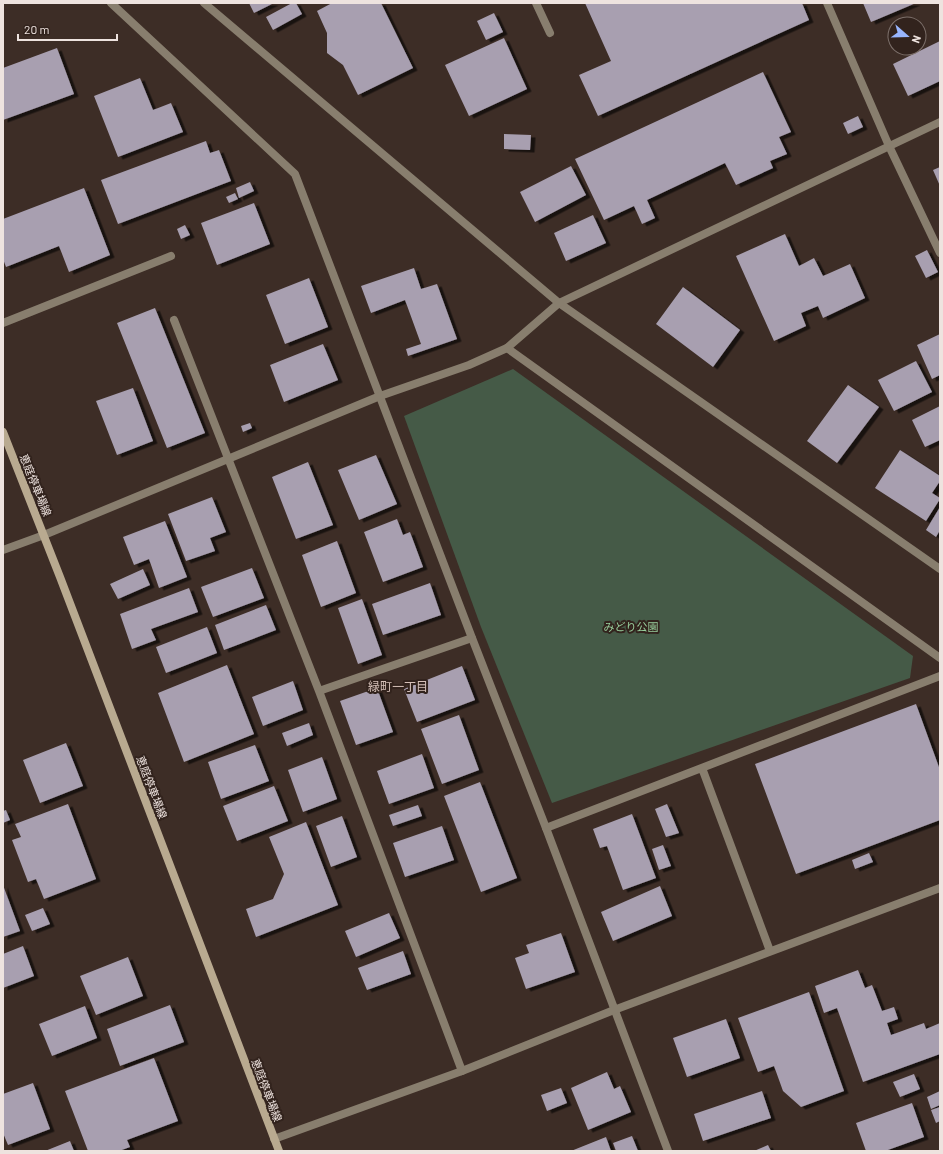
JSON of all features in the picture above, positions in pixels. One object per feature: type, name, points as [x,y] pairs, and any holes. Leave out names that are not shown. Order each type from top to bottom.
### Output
[{"type":"main road","name":"恵庭停車場線","points":[[3,432],[44,535],[279,1151]]},
{"type":"street","points":[[110,3],[295,174],[546,828],[668,1151]]},
{"type":"street","points":[[204,3],[559,304],[940,569]]},
{"type":"street","points":[[536,3],[550,33]]},
{"type":"street","points":[[827,3],[889,146],[940,253]]},
{"type":"street","points":[[3,550],[44,535],[380,396],[469,365],[507,348],[559,304],[940,122]]},
{"type":"street","points":[[3,323],[171,256]]},
{"type":"street","points":[[174,320],[319,691],[462,1071]]},
{"type":"street","points":[[507,348],[940,658]]},
{"type":"street","points":[[319,691],[472,638]]},
{"type":"street","points":[[546,828],[940,676]]},
{"type":"street","points":[[702,768],[770,951]]},
{"type":"street","points":[[274,1139],[462,1071],[614,1010],[940,888]]},
{"type":"green space","name":"みどり公園","points":[[513,369],[913,656],[910,678],[552,803],[481,627],[404,416]]},
{"type":"building","points":[[249,3],[274,3],[254,13]]},
{"type":"building","points":[[292,3],[296,3],[302,14],[273,30],[266,17]]},
{"type":"building","points":[[332,3],[381,3],[413,68],[358,95],[343,65],[327,53],[327,33],[317,11]]},
{"type":"building","points":[[585,3],[802,3],[809,20],[598,116],[579,75],[611,61]]},
{"type":"building","points":[[863,3],[916,3],[871,22]]},
{"type":"building","points":[[494,13],[503,32],[486,40],[477,21]]},
{"type":"building","points":[[504,38],[527,89],[469,116],[445,65]]},
{"type":"building","points":[[940,41],[940,81],[908,96],[893,64],[909,56],[927,56],[927,47]]},
{"type":"building","points":[[57,48],[74,94],[3,120],[3,68]]},
{"type":"building","points":[[763,72],[791,132],[779,137],[787,154],[770,161],[773,168],[736,185],[725,163],[647,200],[655,218],[642,224],[634,206],[604,220],[575,159]]},
{"type":"building","points":[[140,78],[153,110],[171,103],[183,132],[118,157],[94,96]]},
{"type":"building","points":[[858,116],[863,127],[848,134],[843,123]]},
{"type":"building","points":[[504,134],[531,135],[530,150],[504,149]]},
{"type":"building","points":[[206,141],[210,153],[219,150],[231,181],[118,224],[101,180]]},
{"type":"building","points":[[571,166],[586,195],[535,222],[520,192]]},
{"type":"building","points":[[940,167],[940,186],[933,170]]},
{"type":"building","points":[[250,182],[254,191],[239,198],[236,188]]},
{"type":"building","points":[[84,188],[110,255],[69,272],[59,246],[6,267],[3,259],[3,219]]},
{"type":"building","points":[[235,193],[238,199],[229,203],[226,197]]},
{"type":"building","points":[[254,203],[270,244],[217,265],[201,223]]},
{"type":"building","points":[[593,215],[606,243],[566,261],[554,233]]},
{"type":"building","points":[[185,225],[190,235],[181,239],[177,229]]},
{"type":"building","points":[[785,234],[799,266],[814,258],[823,276],[850,264],[865,298],[823,318],[818,306],[801,313],[806,326],[774,341],[736,256]]},
{"type":"building","points":[[927,250],[938,272],[926,278],[915,256]]},
{"type":"building","points":[[414,268],[421,289],[437,284],[457,339],[408,356],[406,349],[421,344],[405,300],[371,313],[361,286]]},
{"type":"building","points":[[309,278],[328,327],[285,344],[266,295]]},
{"type":"building","points":[[683,287],[740,330],[713,367],[656,324]]},
{"type":"building","points":[[155,308],[205,433],[167,448],[117,323]]},
{"type":"building","points":[[940,334],[940,375],[932,379],[917,345]]},
{"type":"building","points":[[323,344],[338,380],[284,402],[270,365]]},
{"type":"building","points":[[916,361],[932,392],[894,411],[878,380]]},
{"type":"building","points":[[848,385],[879,407],[837,463],[807,441]]},
{"type":"building","points":[[133,388],[153,441],[117,455],[96,401]]},
{"type":"building","points":[[940,406],[940,440],[925,447],[912,420]]},
{"type":"building","points":[[250,423],[252,428],[243,432],[241,426]]},
{"type":"building","points":[[900,450],[940,476],[940,481],[932,493],[940,499],[926,521],[875,488]]},
{"type":"building","points":[[376,455],[397,504],[359,520],[338,470]]},
{"type":"building","points":[[308,462],[333,525],[296,539],[272,477]]},
{"type":"building","points":[[212,497],[226,532],[210,538],[215,551],[186,561],[168,514]]},
{"type":"building","points":[[940,507],[940,530],[936,537],[926,530]]},
{"type":"building","points":[[397,519],[403,535],[410,532],[423,567],[383,582],[364,532]]},
{"type":"building","points":[[165,521],[187,577],[159,588],[149,559],[134,565],[123,537]]},
{"type":"building","points":[[337,541],[356,593],[321,607],[302,555]]},
{"type":"building","points":[[252,568],[264,598],[213,617],[201,587]]},
{"type":"building","points":[[143,569],[150,585],[118,599],[110,584]]},
{"type":"building","points":[[430,583],[441,615],[383,635],[372,604]]},
{"type":"building","points":[[189,588],[198,612],[151,629],[156,640],[132,649],[120,614]]},
{"type":"building","points":[[362,599],[382,655],[358,664],[338,608]]},
{"type":"building","points":[[266,605],[276,630],[224,650],[215,625]]},
{"type":"building","points":[[207,627],[217,653],[166,673],[156,647]]},
{"type":"building","points":[[227,665],[254,734],[184,762],[158,693]]},
{"type":"building","points":[[462,666],[475,700],[417,722],[404,689]]},
{"type":"building","points":[[293,681],[303,710],[263,726],[252,697]]},
{"type":"building","points":[[377,688],[393,732],[356,745],[340,701]]},
{"type":"building","points":[[916,704],[940,770],[940,820],[796,874],[755,764]]},
{"type":"building","points":[[459,715],[479,770],[442,784],[421,729]]},
{"type":"building","points":[[309,723],[313,735],[287,746],[282,733]]},
{"type":"building","points":[[66,743],[83,786],[40,803],[23,760]]},
{"type":"building","points":[[255,745],[269,781],[221,799],[208,762]]},
{"type":"building","points":[[422,754],[434,788],[389,804],[377,771]]},
{"type":"building","points":[[322,757],[337,799],[303,812],[288,770]]},
{"type":"building","points":[[480,782],[517,878],[481,892],[444,796]]},
{"type":"building","points":[[274,786],[288,821],[237,841],[223,806]]},
{"type":"building","points":[[68,804],[96,879],[44,899],[36,879],[28,882],[12,840],[21,837],[15,824]]},
{"type":"building","points":[[667,804],[679,833],[666,837],[655,809]]},
{"type":"building","points":[[418,805],[422,816],[393,826],[389,815]]},
{"type":"building","points":[[6,810],[10,820],[3,823],[3,811]]},
{"type":"building","points":[[632,814],[656,878],[623,890],[607,846],[600,848],[593,829]]},
{"type":"building","points":[[342,816],[357,857],[331,867],[316,826]]},
{"type":"building","points":[[306,822],[338,905],[256,937],[246,909],[273,899],[284,874],[269,837]]},
{"type":"building","points":[[442,826],[454,860],[405,877],[393,843]]},
{"type":"building","points":[[663,845],[671,866],[659,870],[652,849]]},
{"type":"building","points":[[869,853],[873,862],[855,869],[852,860]]},
{"type":"building","points":[[3,885],[20,931],[3,937]]},
{"type":"building","points":[[660,886],[672,916],[613,941],[601,912]]},
{"type":"building","points":[[43,908],[50,924],[32,931],[25,915]]},
{"type":"building","points":[[389,913],[400,938],[356,957],[345,931]]},
{"type":"building","points":[[561,933],[575,972],[526,989],[515,958],[529,953],[526,945]]},
{"type":"building","points":[[23,946],[34,976],[3,988],[3,954]]},
{"type":"building","points":[[403,951],[411,974],[367,990],[358,968]]},
{"type":"building","points":[[128,957],[143,996],[96,1015],[80,976]]},
{"type":"building","points":[[858,970],[865,988],[872,985],[882,1011],[894,1007],[898,1019],[887,1023],[891,1035],[924,1023],[926,1029],[940,1023],[940,1054],[863,1082],[837,1008],[824,1013],[815,986]]},
{"type":"building","points":[[809,992],[844,1091],[801,1107],[783,1091],[774,1066],[758,1072],[738,1018]]},
{"type":"building","points":[[170,1005],[184,1042],[120,1066],[107,1029]]},
{"type":"building","points":[[85,1006],[97,1038],[52,1056],[39,1024]]},
{"type":"building","points":[[726,1019],[740,1058],[687,1077],[673,1038]]},
{"type":"building","points":[[154,1058],[178,1121],[127,1140],[130,1147],[119,1151],[88,1151],[65,1091]]},
{"type":"building","points":[[607,1072],[614,1089],[620,1086],[631,1112],[588,1130],[571,1088]]},
{"type":"building","points":[[914,1074],[920,1089],[900,1097],[893,1082]]},
{"type":"building","points":[[33,1083],[50,1129],[8,1145],[3,1133],[3,1094]]},
{"type":"building","points":[[561,1088],[567,1103],[547,1111],[541,1095]]},
{"type":"building","points":[[762,1091],[771,1118],[703,1141],[694,1114]]},
{"type":"building","points":[[940,1091],[940,1105],[931,1109],[927,1097]]},
{"type":"building","points":[[912,1103],[924,1137],[885,1151],[866,1151],[856,1123]]},
{"type":"building","points":[[940,1107],[940,1121],[936,1123],[931,1110]]},
{"type":"building","points":[[632,1136],[638,1151],[616,1151],[613,1143]]},
{"type":"building","points":[[606,1137],[611,1151],[571,1151]]},
{"type":"building","points":[[70,1141],[74,1151],[45,1151]]},
{"type":"building","points":[[768,1145],[771,1151],[754,1151]]},
{"type":"district","name":"緑町一丁目","points":[[398,686]]}]
